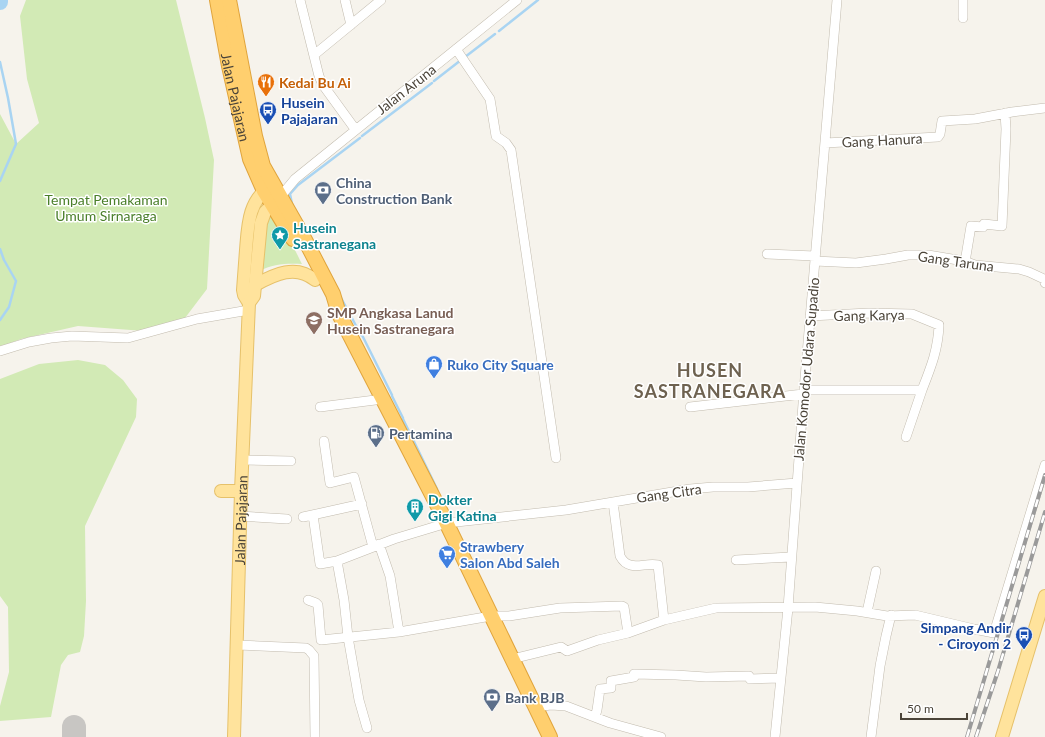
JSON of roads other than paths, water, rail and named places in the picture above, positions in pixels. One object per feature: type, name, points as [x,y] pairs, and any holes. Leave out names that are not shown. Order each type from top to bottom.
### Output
[{"type":"highway","name":"Jalan Pajajaran","points":[[217,0],[229,66],[250,159],[273,193]]},
{"type":"highway","name":"Jalan Pajajaran","points":[[229,0],[255,136],[263,166],[273,193]]},
{"type":"highway","points":[[273,193],[286,226],[315,280],[326,299],[339,314]]},
{"type":"highway","points":[[273,193],[305,240],[333,294],[339,314],[447,523],[550,737]]},
{"type":"main road","name":"Jalan Pajajaran","points":[[234,737],[240,516],[249,307],[254,296],[261,223],[273,193]]},
{"type":"main road","name":"Jalan Pajajaran","points":[[249,307],[243,290],[248,222],[252,208],[273,193]]},
{"type":"main road","points":[[255,285],[270,277],[294,272],[308,274],[315,280]]},
{"type":"main road","points":[[221,490],[241,491]]},
{"type":"main road","points":[[1002,737],[1042,614],[1045,596]]},
{"type":"street","points":[[300,0],[316,68],[323,85],[355,129]]},
{"type":"street","points":[[345,0],[351,25]]},
{"type":"street","points":[[314,55],[381,0]]},
{"type":"street","name":"Jalan Aruna","points":[[273,193],[295,179],[355,129],[457,53],[517,0]]},
{"type":"street","name":"Jalan Komodor Udara Supadio","points":[[775,737],[788,608],[803,392],[836,0]]},
{"type":"street","points":[[963,0],[963,18]]},
{"type":"street","points":[[457,53],[490,99],[496,136],[506,143],[511,150],[556,458]]},
{"type":"street","points":[[965,262],[971,226],[983,227],[984,224],[1002,226],[1006,129],[1005,113],[1045,108]]},
{"type":"street","name":"Gang Hanura","points":[[825,143],[938,137],[942,121],[975,119],[1005,113]]},
{"type":"street","name":"Jalan Aruna","points":[[273,193],[295,179]]},
{"type":"street","name":"Gang Taruna","points":[[767,254],[856,263],[908,254],[939,257],[975,265],[1019,269],[1035,274],[1044,279],[1045,283]]},
{"type":"street","points":[[0,351],[29,342],[51,338],[72,336],[128,338],[197,319],[249,307]]},
{"type":"street","name":"Gang Karya","points":[[810,316],[869,313],[912,314],[939,325],[938,342],[933,361],[922,390]]},
{"type":"street","points":[[690,407],[803,392],[922,390],[906,437]]},
{"type":"street","points":[[320,407],[383,399]]},
{"type":"street","points":[[324,441],[330,483],[354,477],[376,546],[389,570],[399,632]]},
{"type":"street","points":[[242,460],[291,461]]},
{"type":"street","points":[[512,659],[561,647],[567,650],[598,640],[628,633],[664,620],[716,608],[815,607],[891,615],[915,615],[974,629],[995,632],[1045,465]]},
{"type":"street","name":"Gang Citra","points":[[337,561],[376,546],[447,523],[566,510],[690,489],[713,487],[748,487],[797,482]]},
{"type":"street","points":[[613,502],[620,556],[623,561],[635,566],[658,565],[664,620]]},
{"type":"street","points":[[303,517],[362,504]]},
{"type":"street","points":[[313,515],[320,564],[337,561],[359,700],[367,728]]},
{"type":"street","points":[[240,516],[287,519]]},
{"type":"street","points":[[736,560],[791,557]]},
{"type":"street","points":[[867,612],[876,571]]},
{"type":"street","points":[[308,600],[318,605],[321,640],[399,632],[491,616],[509,616],[560,608],[622,606],[624,607],[628,633]]},
{"type":"street","points":[[871,737],[880,666],[891,615]]},
{"type":"street","points":[[237,645],[306,648],[312,652],[314,656],[315,737]]},
{"type":"street","points":[[595,717],[600,689],[611,688],[611,681],[634,677],[634,674],[706,677],[749,676],[750,679],[781,678]]},
{"type":"street","points":[[536,706],[566,706],[610,723],[661,737]]},
{"type":"waterway","points":[[499,31],[538,0]]},
{"type":"waterway","points":[[465,57],[495,34]]},
{"type":"waterway","points":[[434,81],[461,60]]},
{"type":"waterway","points":[[0,62],[16,144],[0,181]]},
{"type":"waterway","points":[[362,136],[432,83]]},
{"type":"waterway","points":[[292,204],[290,194],[298,185],[360,138]]},
{"type":"waterway","points":[[0,249],[4,260],[16,281],[9,307],[0,320]]},
{"type":"waterway","points":[[340,296],[361,335]]},
{"type":"waterway","points":[[362,335],[392,395]]},
{"type":"waterway","points":[[392,396],[403,418]]},
{"type":"waterway","points":[[403,419],[437,489]]},
{"type":"railway","points":[[967,737],[1045,475]]},
{"type":"railway","points":[[976,737],[998,671],[1045,512]]},
{"type":"place","name":"Kedai Bu Ai","points":[[266,97]]},
{"type":"place","name":"Husein Pajajaran","points":[[268,125]]},
{"type":"place","name":"China Construction Bank","points":[[323,205]]},
{"type":"place","name":"Husein Sastranegana","points":[[280,250]]},
{"type":"place","name":"SMP Angkasa Lanud Husein Sastranegara","points":[[314,335]]},
{"type":"place","name":"Ruko City Square","points":[[434,379]]},
{"type":"place","name":"Pertamina","points":[[376,448]]},
{"type":"place","name":"Dokter Gigi Katina","points":[[415,522]]},
{"type":"place","name":"Strawbery Salon Abd Saleh","points":[[447,569]]},
{"type":"place","name":"Simpang Andir - Ciroyom 2","points":[[1024,650]]},
{"type":"place","name":"Bank BJB","points":[[492,712]]},
{"type":"district","name":"HUSEN SASTRANEGARA","points":[[710,380]]},
{"type":"park label","name":"Tempat Pemakaman Umum Sirnaraga","points":[[106,208]]}]
